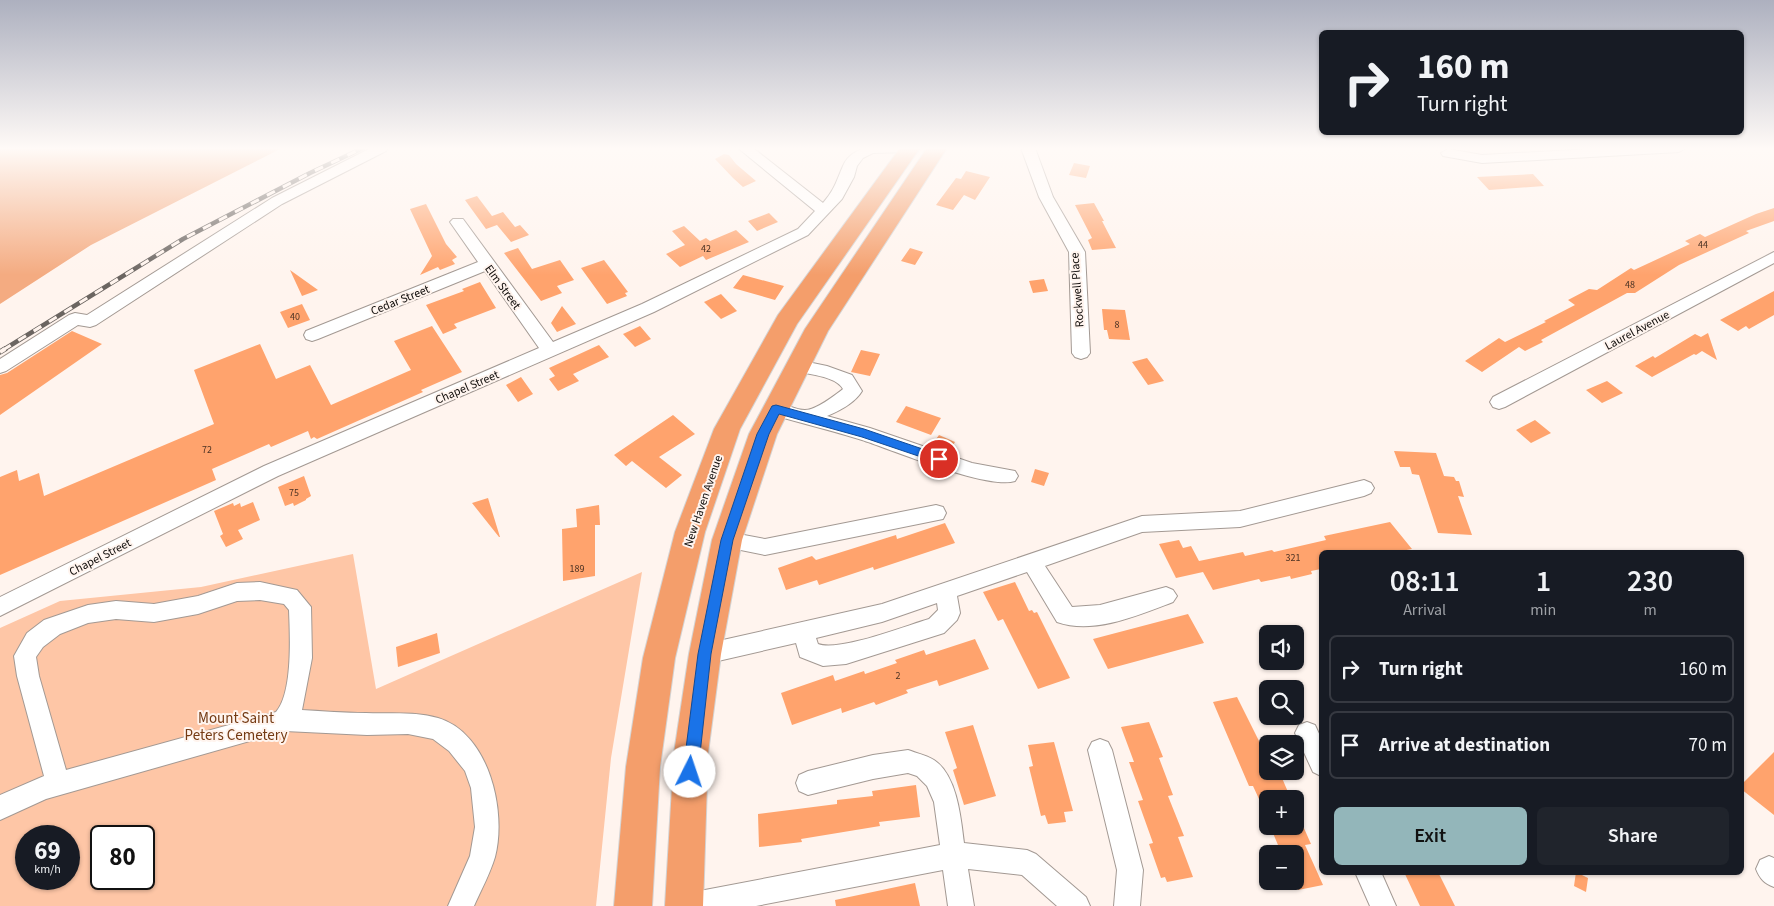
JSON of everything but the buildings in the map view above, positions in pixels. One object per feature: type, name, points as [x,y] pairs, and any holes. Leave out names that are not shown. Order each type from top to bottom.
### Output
[{"type":"highway","name":"New Haven Avenue","points":[[633,906],[643,767],[660,658],[690,532],[727,430],[786,321],[878,190]]},
{"type":"highway","points":[[684,906],[692,753],[704,654],[728,540],[763,434],[817,329],[909,190]]},
{"type":"street","points":[[0,367],[75,319],[90,321],[277,201],[298,190]]},
{"type":"street","points":[[800,190],[824,211]]},
{"type":"street","name":"Chapel Street","points":[[0,607],[271,471],[648,308],[803,232],[824,211],[840,190]]},
{"type":"street","name":"Rockwell Place","points":[[1044,190],[1077,252],[1081,353]]},
{"type":"street","name":"Elm Street","points":[[458,222],[550,351]]},
{"type":"street","name":"Laurel Avenue","points":[[1500,402],[1774,257]]},
{"type":"street","name":"Cedar Street","points":[[312,335],[487,264]]},
{"type":"street","points":[[776,409],[899,444],[971,470],[1008,476]]},
{"type":"street","points":[[704,654],[882,613],[1142,524],[1240,519],[1364,488]]},
{"type":"street","points":[[728,540],[765,547],[936,513]]},
{"type":"street","points":[[804,631],[808,650],[823,656],[846,654],[936,626],[949,613],[946,591]]},
{"type":"street","points":[[1307,732],[1319,759]]},
{"type":"street","points":[[1100,750],[1130,870],[1127,906]]},
{"type":"street","points":[[0,808],[43,788],[58,784]]},
{"type":"street","points":[[690,906],[955,855],[1027,863],[1077,906]]},
{"type":"street","points":[[1369,875],[1383,906]]},
{"type":"lane","points":[[798,366],[827,372],[846,379],[853,391],[835,405],[808,417]]},
{"type":"lane","points":[[1032,562],[1065,614],[1070,617],[1092,616],[1166,596]]},
{"type":"lane","points":[[260,591],[290,596],[300,607],[301,658],[296,689],[289,714],[284,720],[58,784],[28,676],[25,656],[35,640],[52,626],[88,614],[116,610],[154,613],[198,605],[237,592],[260,591]]},
{"type":"lane","points":[[284,720],[367,724],[408,723],[438,728],[457,743],[474,764],[483,788],[487,827],[482,857],[461,906]]},
{"type":"lane","points":[[808,783],[908,761],[925,768],[936,778],[946,802],[961,906]]},
{"type":"green space","name":"Mount Saint Peters Cemetery","points":[[353,554],[376,689],[642,572],[611,758],[596,906],[0,906],[0,628],[60,601],[201,587]]},
{"type":"shaded area","points":[[0,190],[199,190],[91,245],[0,304]]},
{"type":"railway","points":[[3,350],[183,239],[277,190]]},
{"type":"railway","points":[[0,352],[5,349]]},
{"type":"route","points":[[690,772],[704,654],[727,540],[763,434],[776,409],[864,433],[939,459]]}]
